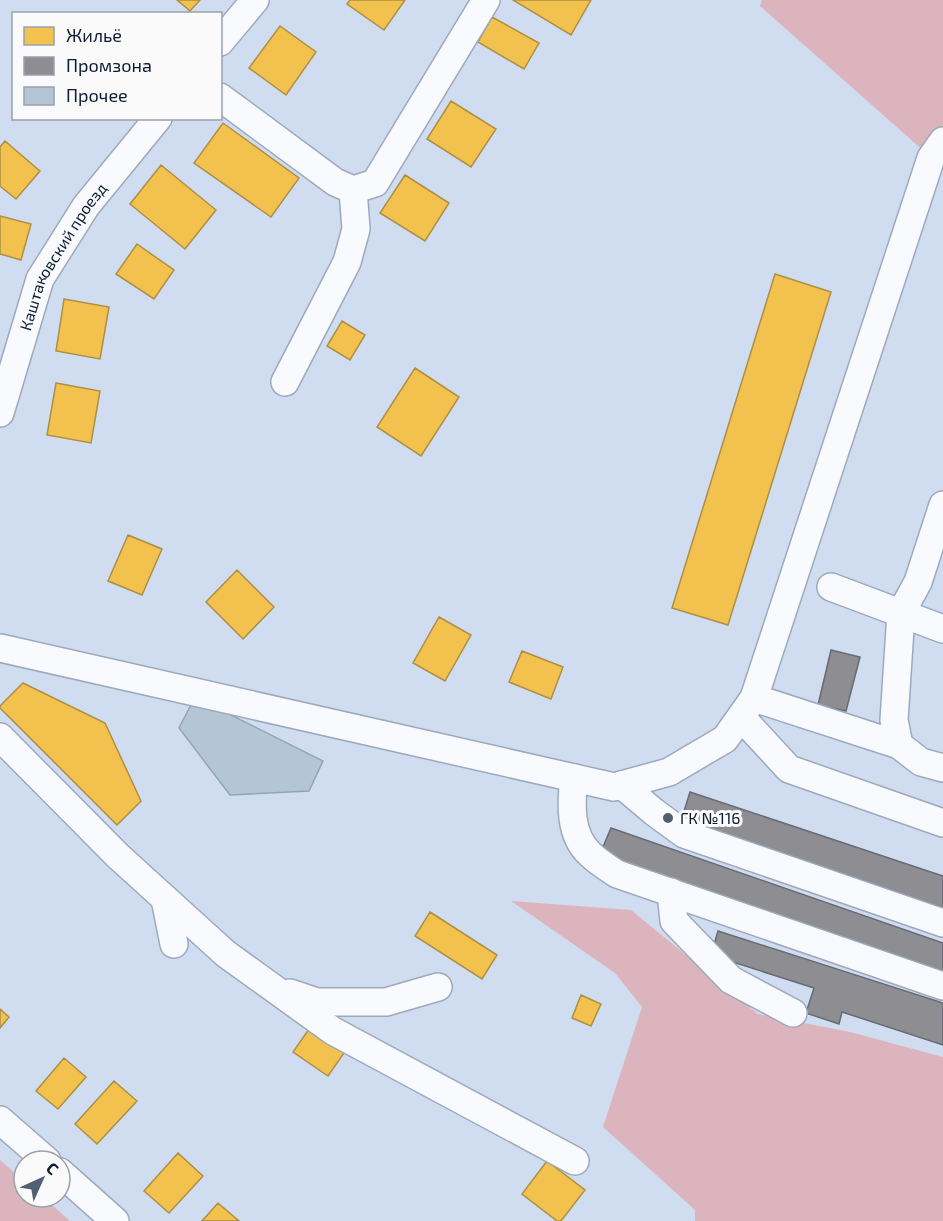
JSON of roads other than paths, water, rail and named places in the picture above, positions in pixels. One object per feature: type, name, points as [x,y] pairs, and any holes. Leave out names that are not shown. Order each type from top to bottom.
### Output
[{"type":"street","points":[[222,40],[255,0]]},
{"type":"street","points":[[222,98],[335,182],[353,190],[375,183],[486,0]]},
{"type":"street","name":"Каштаковский проезд","points":[[0,413],[40,279],[87,206],[156,120]]},
{"type":"street","points":[[0,648],[614,787],[669,772],[725,740],[747,707],[930,158],[943,141]]},
{"type":"street","points":[[285,382],[347,262],[356,229],[353,190]]},
{"type":"street","points":[[899,745],[894,720],[901,613],[918,582],[943,505]]},
{"type":"street","points":[[831,587],[943,629]]},
{"type":"street","points":[[747,707],[899,745],[921,762],[943,768]]},
{"type":"street","points":[[747,707],[789,769],[943,822]]},
{"type":"street","points":[[0,737],[118,856],[226,954],[333,1031],[575,1161]]},
{"type":"street","points":[[574,778],[571,808],[575,830],[588,853],[617,874],[943,986]]},
{"type":"street","points":[[622,785],[684,834],[943,923]]},
{"type":"street","points":[[671,892],[674,921],[731,980],[793,1013]]},
{"type":"street","points":[[165,899],[174,944]]},
{"type":"street","points":[[272,987],[317,1002],[386,1002],[438,987]]},
{"type":"street","points":[[0,1120],[33,1149]]},
{"type":"street","points":[[72,1183],[116,1221]]},
{"type":"place","name":"ГК №116","points":[[668,818]]}]
